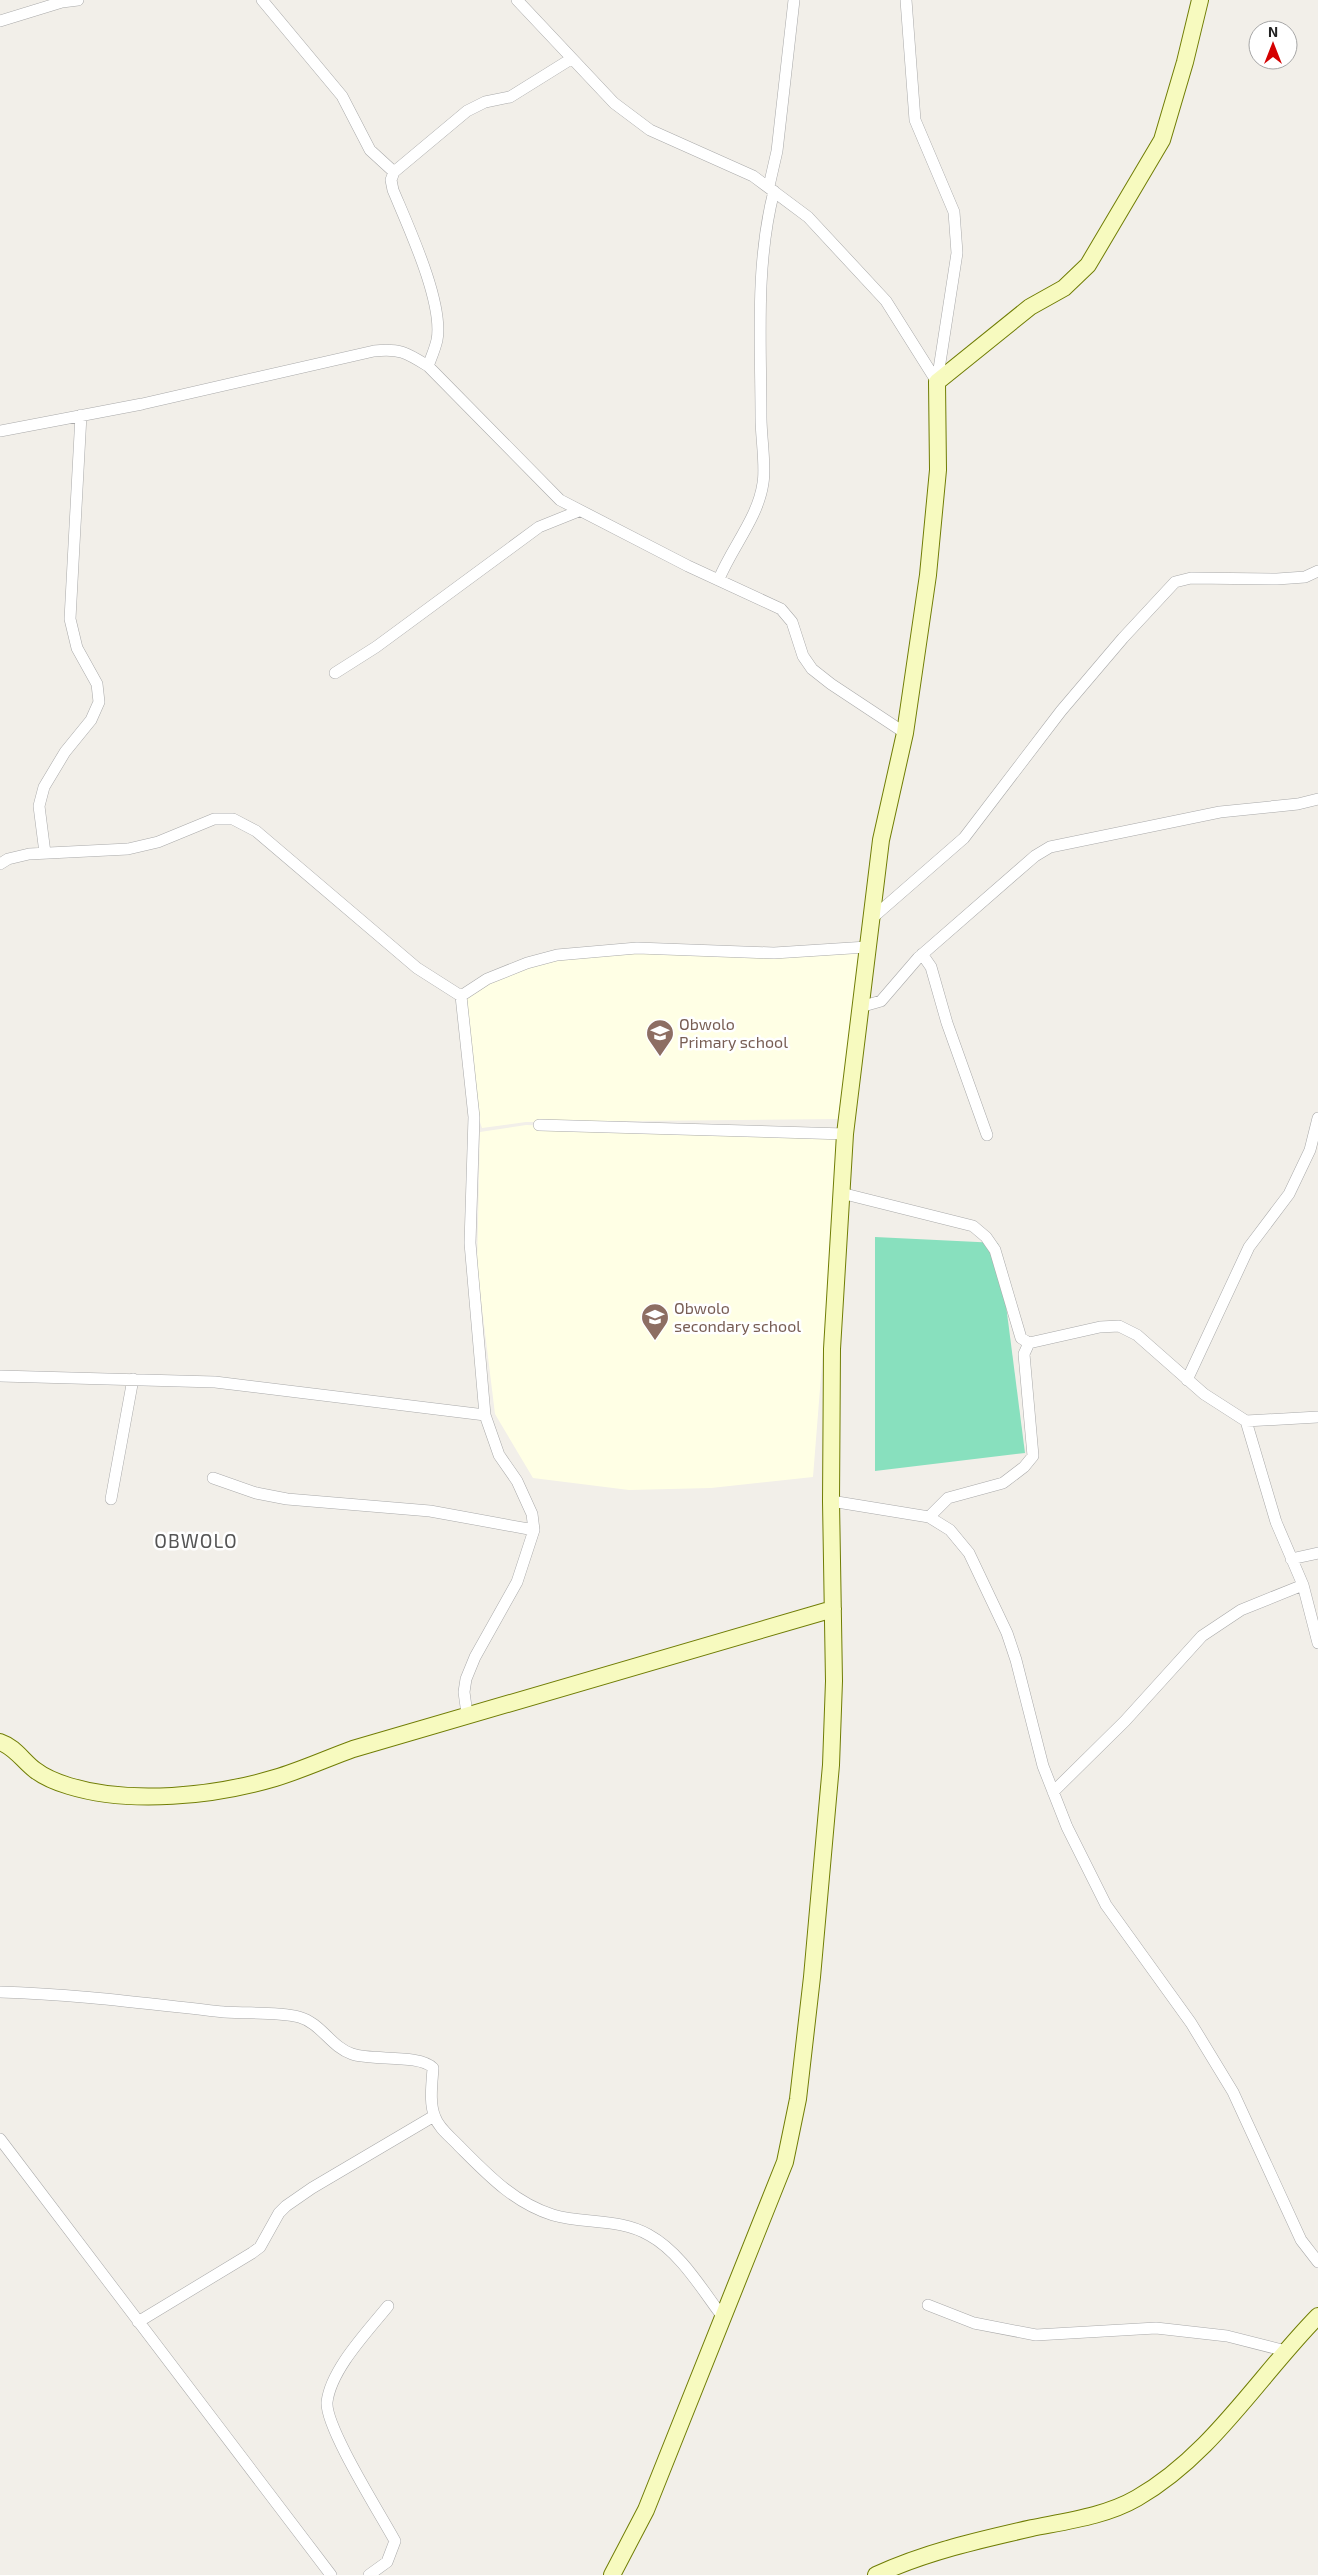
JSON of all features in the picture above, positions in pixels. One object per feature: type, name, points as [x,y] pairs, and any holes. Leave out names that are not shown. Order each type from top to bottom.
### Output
[{"type":"street","points":[[0,21],[62,2],[78,0]]},
{"type":"street","points":[[262,0],[342,96],[370,150],[394,172]]},
{"type":"street","points":[[517,0],[538,20],[571,59],[614,102],[650,130],[753,176],[772,188],[808,217],[868,279],[886,301],[937,382]]},
{"type":"street","points":[[719,579],[729,556],[753,515],[764,483],[761,287],[794,0]]},
{"type":"street","points":[[612,2575],[646,2510],[785,2162],[798,2099],[812,1977],[831,1765],[833,1609],[831,1501],[832,1349],[845,1134],[881,840],[905,733],[928,575],[940,426],[937,382],[957,253],[954,212],[915,120],[906,0]]},
{"type":"street","points":[[937,382],[1030,308],[1064,288],[1088,265],[1162,140],[1185,62],[1200,0]]},
{"type":"street","points":[[428,366],[437,339],[436,313],[425,272],[393,190],[391,180],[394,172],[467,111],[486,102],[510,97],[571,59]]},
{"type":"street","points":[[0,431],[251,381],[374,352],[392,349],[405,352],[428,366],[560,500],[781,609],[792,622],[803,656],[812,669],[831,684],[905,733]]},
{"type":"street","points":[[45,854],[39,806],[44,787],[65,752],[91,720],[100,702],[97,684],[77,648],[70,619],[81,415]]},
{"type":"street","points":[[335,674],[376,647],[539,527],[579,510]]},
{"type":"street","points":[[871,919],[964,838],[1061,711],[1123,638],[1175,582],[1191,578],[1277,579],[1305,577],[1318,571]]},
{"type":"street","points":[[860,1007],[881,1001],[922,954],[1035,856],[1050,847],[1220,812],[1318,799]]},
{"type":"street","points":[[0,864],[8,859],[45,854],[128,849],[158,842],[214,819],[233,819],[256,831],[417,968],[461,996]]},
{"type":"street","points":[[461,996],[487,979],[527,962],[557,955],[637,948],[774,953],[867,947]]},
{"type":"street","points":[[922,954],[931,967],[947,1023],[987,1135]]},
{"type":"street","points":[[461,996],[474,1117],[470,1242],[484,1415],[499,1455],[517,1481],[532,1514],[534,1530],[517,1582],[475,1657],[466,1679],[464,1692],[467,1714]]},
{"type":"street","points":[[1187,1380],[1249,1247],[1289,1194],[1310,1150],[1318,1118]]},
{"type":"street","points":[[539,1125],[845,1134]]},
{"type":"street","points":[[841,1193],[973,1226],[986,1236],[995,1250],[1021,1338],[1029,1343],[1100,1327],[1119,1326],[1137,1334],[1204,1394],[1246,1421],[1318,1417]]},
{"type":"street","points":[[929,1517],[948,1498],[1003,1483],[1024,1467],[1033,1456],[1024,1354],[1029,1343]]},
{"type":"street","points":[[0,1376],[214,1382],[484,1415]]},
{"type":"street","points":[[111,1499],[133,1380]]},
{"type":"street","points":[[1246,1421],[1276,1522],[1303,1585],[1318,1643]]},
{"type":"street","points":[[213,1478],[256,1493],[287,1499],[430,1511],[534,1530]]},
{"type":"street","points":[[831,1501],[929,1517],[950,1530],[969,1553],[1007,1634],[1016,1660],[1043,1766],[1067,1827],[1106,1905],[1191,2024],[1233,2092],[1301,2240],[1318,2262]]},
{"type":"street","points":[[1291,1560],[1318,1553]]},
{"type":"street","points":[[1053,1792],[1125,1721],[1202,1636],[1241,1610],[1303,1585]]},
{"type":"street","points":[[0,1742],[8,1745],[36,1771],[68,1786],[105,1795],[158,1796],[221,1791],[276,1778],[354,1748],[467,1714],[833,1609]]},
{"type":"street","points":[[0,1992],[84,1996],[228,2012],[301,2017],[315,2025],[351,2054],[420,2061],[429,2064],[432,2068],[434,2116],[438,2125],[498,2185],[521,2201],[553,2214],[585,2221],[615,2223],[648,2234],[673,2252],[722,2316]]},
{"type":"street","points":[[138,2322],[260,2247],[279,2213],[312,2188],[434,2116]]},
{"type":"street","points":[[0,2140],[331,2575]]},
{"type":"street","points":[[928,2305],[974,2323],[1036,2335],[1165,2329],[1227,2336],[1286,2351]]},
{"type":"street","points":[[369,2575],[387,2562],[395,2541],[342,2444],[330,2417],[327,2402],[332,2385],[343,2364],[388,2306]]},
{"type":"street","points":[[876,2575],[957,2544],[1110,2510],[1136,2499],[1168,2478],[1199,2451],[1318,2316]]},
{"type":"shaded area","name":"Obwolo Primary school","points":[[863,950],[839,1119],[526,1122],[482,1128],[478,1116],[465,998],[484,984],[523,967],[557,959],[637,951]]},
{"type":"shaded area","name":"Obwolo secondary school","points":[[526,1125],[840,1137],[813,1477],[711,1488],[629,1490],[533,1478],[495,1414],[477,1267],[480,1132]]},
{"type":"green space","points":[[875,1237],[998,1243],[1025,1453],[875,1471]]},
{"type":"place","name":"Obwolo Primary school","points":[[660,1057]]},
{"type":"place","name":"Obwolo secondary school","points":[[655,1341]]},
{"type":"district","name":"OBWOLO","points":[[196,1541]]}]
